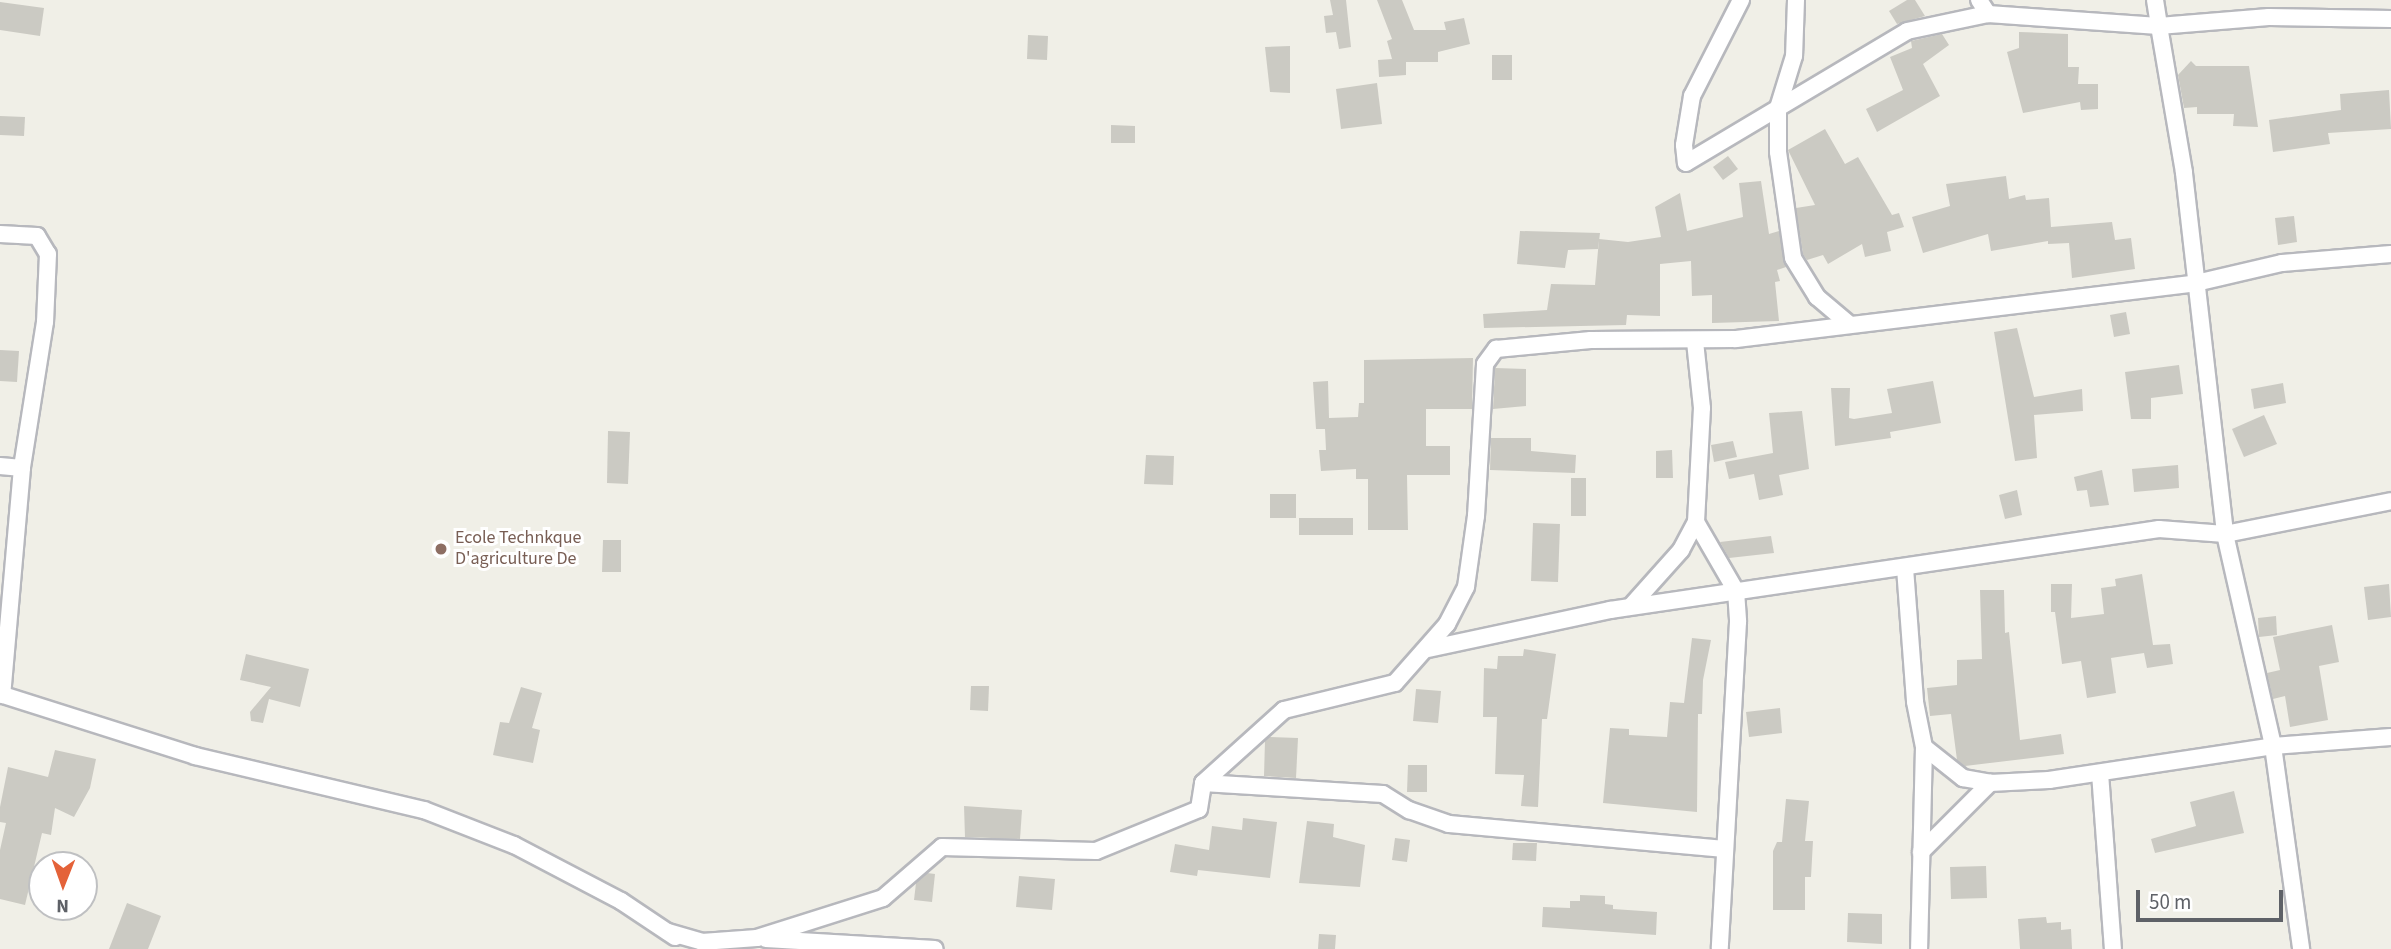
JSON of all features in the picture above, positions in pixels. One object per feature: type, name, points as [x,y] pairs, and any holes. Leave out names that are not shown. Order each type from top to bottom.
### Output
[{"type":"street","points":[[1741,0],[1692,96],[1684,145],[1686,163],[1907,31],[1989,14],[2159,26],[2269,17],[2391,19]]},
{"type":"street","points":[[1796,0],[1794,55],[1778,108],[1778,152],[1793,258],[1817,298],[1849,324]]},
{"type":"street","points":[[1979,0],[1989,14]]},
{"type":"street","points":[[2155,0],[2184,173],[2225,534],[2273,746],[2301,949]]},
{"type":"street","points":[[0,234],[37,236],[48,254],[45,322],[22,468],[1,694],[195,756],[424,810],[514,845],[621,901],[694,949]]},
{"type":"street","points":[[757,938],[883,898],[942,847],[1096,851],[1199,809],[1203,783],[1284,710],[1395,683],[1428,649],[1466,587],[1476,516],[1485,364],[1496,349],[1591,340],[1695,341],[2196,283],[2282,264],[2391,254]]},
{"type":"street","points":[[1632,606],[1681,550],[1696,522],[1702,408],[1695,341]]},
{"type":"street","points":[[0,466],[22,468]]},
{"type":"street","points":[[1428,649],[1632,606],[2159,529],[2225,534],[2391,501]]},
{"type":"street","points":[[1696,522],[1736,591],[1720,949]]},
{"type":"street","points":[[1905,568],[1915,702],[1924,747],[1919,949]]},
{"type":"street","points":[[1924,747],[1962,778],[1990,783],[2099,773],[2273,746],[2391,737]]},
{"type":"street","points":[[2099,773],[2113,949]]},
{"type":"street","points":[[1203,783],[1382,794],[1409,810],[1449,824],[1725,849]]},
{"type":"street","points":[[1921,852],[1990,783]]},
{"type":"street","points":[[668,932],[702,942],[757,938],[935,949]]},
{"type":"building","points":[[1330,0],[1346,0],[1351,47],[1339,49],[1336,32],[1326,33],[1324,16],[1333,15]]},
{"type":"building","points":[[1377,0],[1402,0],[1414,30],[1446,30],[1444,22],[1464,18],[1470,44],[1438,52],[1438,62],[1406,62],[1406,75],[1379,77],[1378,60],[1392,59],[1387,41],[1392,39]]},
{"type":"building","points":[[1907,0],[1915,0],[1925,16],[1897,24],[1889,11]]},
{"type":"building","points":[[0,2],[44,8],[40,36],[0,30]]},
{"type":"building","points":[[2019,32],[2068,34],[2068,67],[2079,67],[2078,84],[2098,84],[2098,109],[2081,110],[2080,102],[2023,113],[2007,52],[2019,48]]},
{"type":"building","points":[[1942,34],[1949,45],[1923,64],[1940,96],[1877,132],[1866,109],[1903,90],[1890,57],[1912,48],[1911,41]]},
{"type":"building","points":[[1028,35],[1048,36],[1047,60],[1027,59]]},
{"type":"building","points":[[1290,46],[1290,93],[1270,92],[1265,47]]},
{"type":"building","points":[[1492,55],[1512,55],[1512,80],[1492,80]]},
{"type":"building","points":[[2191,61],[2196,66],[2249,66],[2258,127],[2233,126],[2234,114],[2197,114],[2197,107],[2184,108],[2178,75]]},
{"type":"building","points":[[1377,83],[1382,124],[1341,129],[1336,89]]},
{"type":"building","points":[[2389,90],[2391,129],[2328,133],[2330,144],[2273,152],[2269,120],[2341,110],[2340,94]]},
{"type":"building","points":[[0,116],[25,117],[24,136],[0,135]]},
{"type":"building","points":[[1111,125],[1135,126],[1135,143],[1111,143]]},
{"type":"building","points":[[1825,129],[1845,164],[1858,157],[1892,215],[1899,213],[1904,227],[1887,232],[1891,251],[1865,257],[1862,244],[1828,264],[1823,255],[1807,260],[1803,254],[1796,208],[1815,205],[1788,150]]},
{"type":"building","points":[[1728,156],[1738,169],[1723,180],[1713,167]]},
{"type":"building","points":[[2006,176],[2009,199],[2025,195],[2026,200],[2049,198],[2051,227],[2112,222],[2115,240],[2131,238],[2135,269],[2072,278],[2069,243],[2048,244],[2048,241],[1991,251],[1988,234],[1923,253],[1912,217],[1950,206],[1946,184]]},
{"type":"building","points":[[1761,181],[1769,234],[1779,231],[1786,267],[1777,270],[1780,281],[1775,282],[1779,321],[1712,323],[1712,295],[1692,296],[1691,261],[1660,264],[1660,316],[1627,315],[1626,325],[1484,328],[1483,314],[1547,310],[1551,284],[1595,285],[1599,239],[1628,242],[1661,237],[1655,207],[1680,193],[1687,231],[1743,217],[1739,183]]},
{"type":"building","points":[[2294,216],[2297,242],[2278,245],[2275,218]]},
{"type":"building","points":[[1520,231],[1600,233],[1598,249],[1568,250],[1565,268],[1517,264]]},
{"type":"building","points":[[2126,312],[2130,334],[2114,337],[2110,315]]},
{"type":"building","points":[[2017,328],[2034,397],[2082,389],[2083,411],[2034,415],[2037,458],[2015,461],[1994,332]]},
{"type":"building","points":[[0,350],[19,351],[17,382],[0,381]]},
{"type":"building","points":[[1473,358],[1472,409],[1426,409],[1426,446],[1450,446],[1450,475],[1407,475],[1408,530],[1368,530],[1368,479],[1356,479],[1356,469],[1321,471],[1319,450],[1326,450],[1325,429],[1316,429],[1313,382],[1328,381],[1329,418],[1358,417],[1359,403],[1364,403],[1364,360]]},
{"type":"building","points":[[2179,365],[2183,394],[2151,398],[2151,419],[2131,419],[2125,372]]},
{"type":"building","points":[[1495,368],[1526,369],[1526,406],[1493,409]]},
{"type":"building","points":[[1933,381],[1941,423],[1890,432],[1891,438],[1835,446],[1831,388],[1850,388],[1849,418],[1854,419],[1892,413],[1887,389]]},
{"type":"building","points":[[2283,383],[2286,403],[2254,409],[2251,389]]},
{"type":"building","points":[[1802,411],[1809,469],[1779,475],[1783,495],[1759,500],[1754,474],[1729,479],[1725,462],[1773,453],[1769,413]]},
{"type":"building","points":[[2264,415],[2277,444],[2244,457],[2232,429]]},
{"type":"building","points":[[608,431],[630,432],[628,484],[607,483]]},
{"type":"building","points":[[1491,438],[1531,438],[1531,451],[1576,455],[1575,473],[1490,470]]},
{"type":"building","points":[[1733,441],[1737,457],[1714,462],[1711,445]]},
{"type":"building","points":[[1672,450],[1673,478],[1656,478],[1656,451]]},
{"type":"building","points":[[1146,455],[1174,456],[1173,485],[1144,484]]},
{"type":"building","points":[[2178,465],[2179,488],[2134,492],[2132,469]]},
{"type":"building","points":[[2102,470],[2109,505],[2090,507],[2087,490],[2077,491],[2074,477]]},
{"type":"building","points":[[1571,478],[1586,478],[1586,516],[1571,516]]},
{"type":"building","points":[[2017,490],[2022,515],[2005,519],[1999,495]]},
{"type":"building","points":[[1270,494],[1296,494],[1296,518],[1270,518]]},
{"type":"building","points":[[1299,518],[1353,518],[1353,535],[1299,535]]},
{"type":"building","points":[[1533,523],[1560,524],[1558,582],[1531,581]]},
{"type":"building","points":[[1771,536],[1774,553],[1729,558],[1720,542]]},
{"type":"building","points":[[603,540],[621,540],[621,572],[602,572]]},
{"type":"building","points":[[2142,574],[2153,645],[2170,644],[2173,664],[2147,668],[2144,653],[2111,658],[2116,693],[2087,698],[2081,661],[2062,664],[2055,612],[2051,612],[2051,584],[2072,584],[2071,618],[2104,614],[2101,588],[2116,586],[2115,579]]},
{"type":"building","points":[[2389,584],[2391,617],[2368,620],[2364,587]]},
{"type":"building","points":[[1980,590],[2004,590],[2005,633],[2009,632],[2020,740],[2061,734],[2064,754],[1965,766],[1957,760],[1951,714],[1930,716],[1927,688],[1957,685],[1957,660],[1982,659]]},
{"type":"building","points":[[2276,616],[2277,635],[2259,637],[2258,618]]},
{"type":"building","points":[[2332,625],[2339,662],[2319,666],[2328,720],[2290,727],[2285,696],[2273,699],[2267,673],[2280,670],[2273,637]]},
{"type":"building","points":[[1692,638],[1711,640],[1703,680],[1702,714],[1698,714],[1697,812],[1603,803],[1610,728],[1629,729],[1629,735],[1667,737],[1670,702],[1684,703]]},
{"type":"building","points":[[1524,649],[1556,654],[1547,719],[1542,719],[1538,807],[1521,806],[1524,775],[1495,774],[1497,717],[1483,717],[1484,668],[1497,669],[1498,656],[1523,656]]},
{"type":"building","points":[[246,654],[309,669],[300,707],[269,699],[263,723],[251,721],[250,712],[271,687],[240,680]]},
{"type":"building","points":[[971,686],[989,686],[988,711],[970,710]]},
{"type":"building","points":[[521,687],[542,693],[532,728],[540,730],[533,763],[493,755],[500,722],[509,723]]},
{"type":"building","points":[[1416,689],[1441,691],[1438,723],[1413,721]]},
{"type":"building","points":[[1780,708],[1782,733],[1749,737],[1746,712]]},
{"type":"building","points":[[1269,737],[1298,738],[1296,778],[1264,776],[1265,741]]},
{"type":"building","points":[[55,750],[96,759],[90,788],[74,817],[55,808],[51,835],[42,833],[38,851],[28,851],[28,892],[25,905],[0,899],[0,850],[6,823],[0,822],[0,807],[8,767],[48,777]]},
{"type":"building","points":[[1408,765],[1427,765],[1427,792],[1407,792]]},
{"type":"building","points":[[2234,791],[2244,833],[2155,853],[2151,839],[2196,826],[2190,802]]},
{"type":"building","points":[[1786,799],[1809,801],[1805,841],[1813,841],[1811,877],[1805,877],[1805,910],[1773,910],[1773,851],[1777,842],[1782,842]]},
{"type":"building","points":[[964,806],[1022,810],[1020,839],[965,837]]},
{"type":"building","points":[[1243,818],[1277,822],[1270,878],[1198,870],[1197,876],[1170,872],[1175,844],[1209,850],[1212,826],[1242,830]]},
{"type":"building","points":[[1307,821],[1334,824],[1333,837],[1365,845],[1360,887],[1299,883]]},
{"type":"building","points":[[1395,838],[1410,840],[1407,862],[1392,860]]},
{"type":"building","points":[[1513,843],[1537,843],[1536,861],[1512,860]]},
{"type":"building","points":[[1986,866],[1987,898],[1951,899],[1950,867]]},
{"type":"building","points":[[927,873],[935,874],[932,902],[914,900],[916,883]]},
{"type":"building","points":[[1019,876],[1055,879],[1052,910],[1016,907]]},
{"type":"building","points":[[1580,895],[1605,896],[1605,904],[1613,905],[1613,909],[1657,912],[1656,935],[1542,927],[1543,907],[1570,908],[1570,901],[1580,901]]},
{"type":"building","points":[[127,903],[161,916],[148,949],[109,949]]},
{"type":"building","points":[[1848,913],[1882,914],[1882,944],[1847,942]]},
{"type":"building","points":[[2046,917],[2047,923],[2061,922],[2061,930],[2071,929],[2072,949],[2020,949],[2018,919]]},
{"type":"building","points":[[1319,934],[1336,935],[1335,949],[1318,949]]},
{"type":"place","name":"Ecole Technkque D'agriculture De","points":[[441,549]]}]
